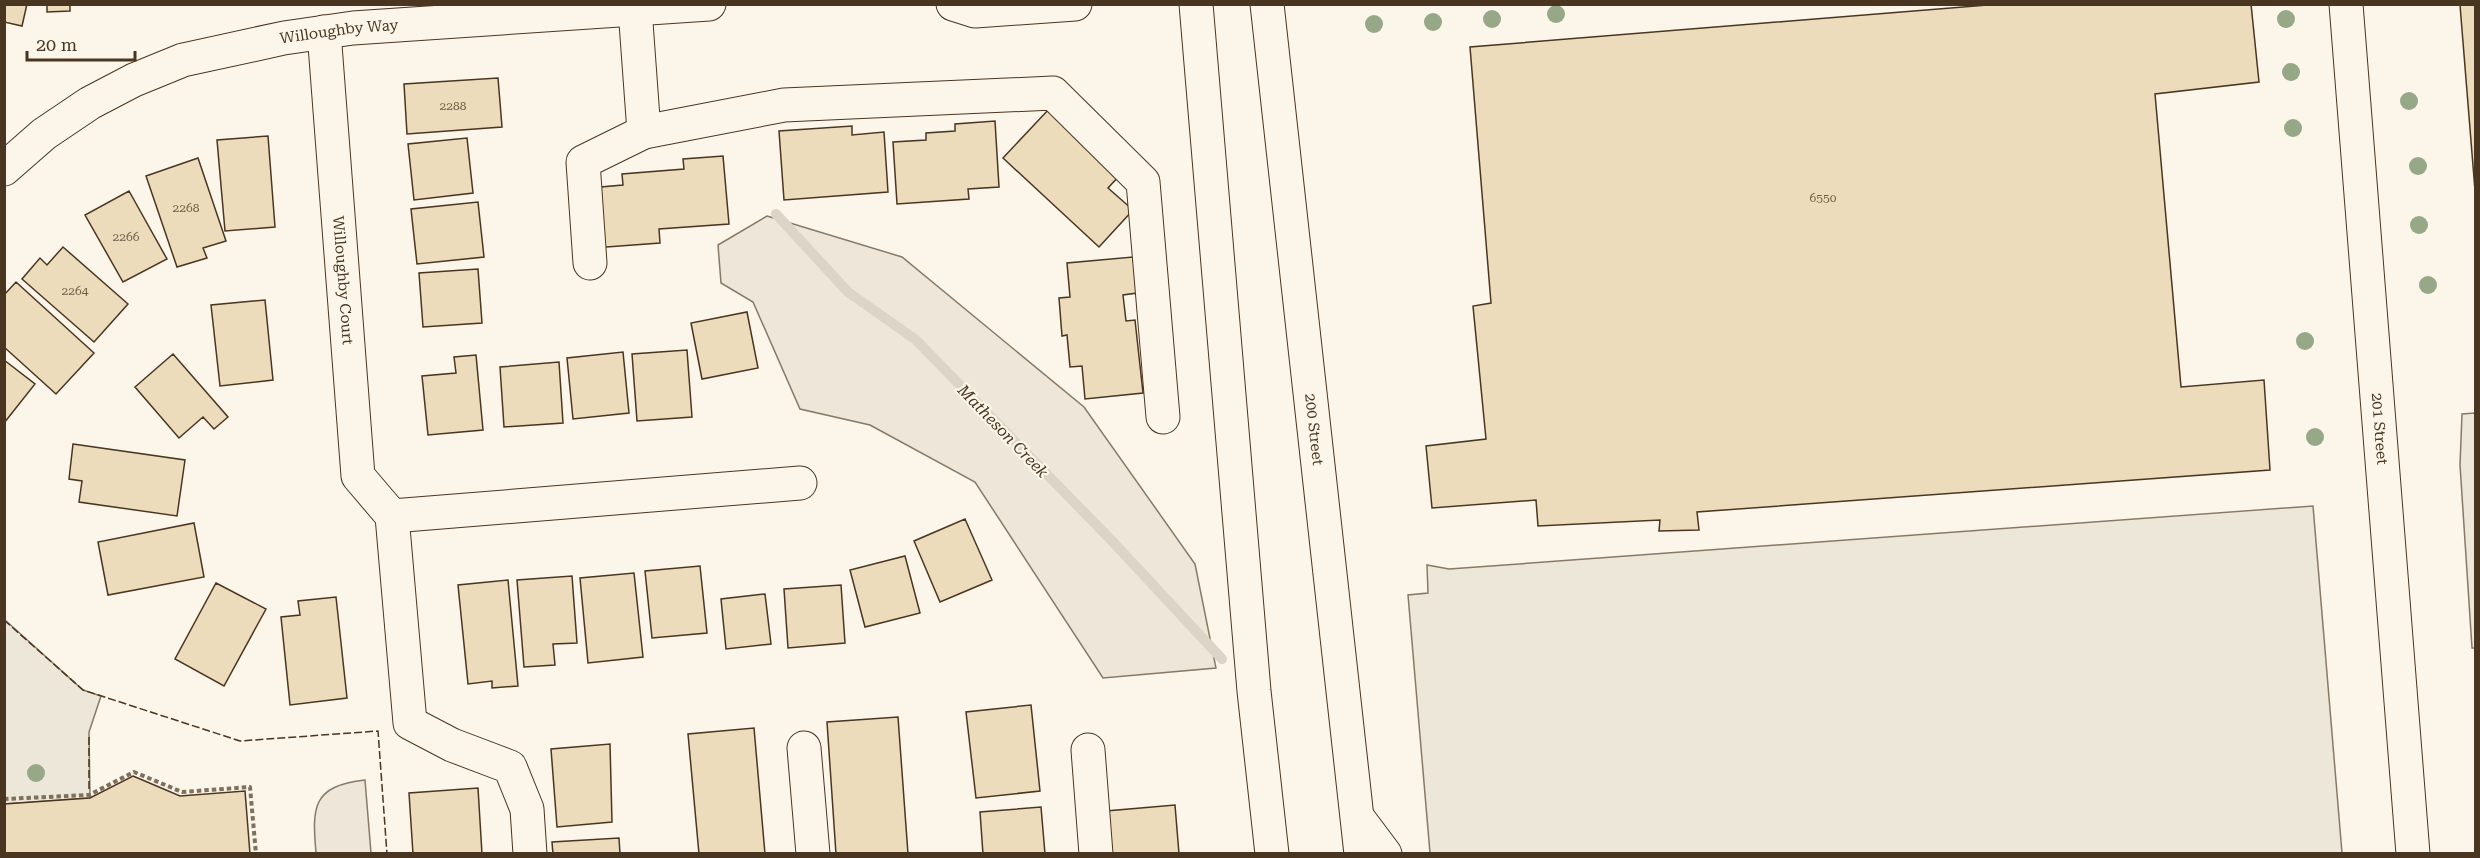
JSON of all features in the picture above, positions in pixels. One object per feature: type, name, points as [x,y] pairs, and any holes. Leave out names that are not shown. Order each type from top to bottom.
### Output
[{"type":"street","name":"Willoughby Way","points":[[4,169],[44,134],[90,103],[134,80],[183,60],[284,38],[324,32],[709,4]]},
{"type":"street","points":[[953,4],[975,11],[1076,4]]},
{"type":"street","points":[[1196,4],[1254,691],[1272,854]]},
{"type":"street","name":"200 Street","points":[[1267,4],[1361,854]]},
{"type":"street","name":"201 Street","points":[[2346,4],[2413,854]]},
{"type":"street","points":[[635,9],[644,132]]},
{"type":"street","name":"Willoughby Court","points":[[324,32],[358,476],[392,516]]},
{"type":"street","points":[[590,263],[583,162],[644,132],[784,105],[1053,93],[1143,182],[1163,417]]},
{"type":"street","points":[[530,854],[527,809],[510,767],[452,745],[410,723],[392,516],[800,483]]},
{"type":"street","points":[[804,748],[813,854]]},
{"type":"street","points":[[1088,750],[1096,854]]},
{"type":"street","points":[[1358,818],[1385,854]]},
{"type":"path","points":[[4,799],[89,795],[134,772],[182,792],[250,787],[256,854]]},
{"type":"shaded area","points":[[767,216],[902,257],[1084,407],[1195,564],[1216,668],[1103,678],[975,482],[870,425],[800,409],[753,302],[721,283],[718,245]]},
{"type":"shaded area","points":[[2475,413],[2476,648],[2472,648],[2460,465],[2462,414]]},
{"type":"shaded area","points":[[2313,506],[2342,853],[1430,853],[1408,595],[1428,593],[1427,565],[1449,569]]},
{"type":"shaded area","points":[[5,620],[83,690],[101,696],[89,732],[90,798],[5,804]]},
{"type":"shaded area","points":[[365,780],[371,853],[316,853],[315,823],[319,801],[334,787]]},
{"type":"building","points":[[4,4],[27,4],[22,26],[4,22]]},
{"type":"building","points":[[47,4],[70,4],[70,11],[47,12]]},
{"type":"building","points":[[2000,4],[2251,4],[2259,82],[2155,94],[2181,387],[2264,380],[2270,470],[1697,512],[1699,530],[1659,531],[1660,520],[1538,526],[1536,500],[1432,508],[1426,446],[1486,439],[1473,306],[1491,303],[1470,47]]},
{"type":"building","points":[[2476,4],[2476,203],[2460,5]]},
{"type":"building","points":[[498,78],[502,127],[407,134],[404,84]]},
{"type":"building","points":[[1049,109],[1120,175],[1108,188],[1133,210],[1099,247],[1003,158]]},
{"type":"building","points":[[995,121],[999,187],[968,189],[969,199],[897,204],[893,142],[926,140],[926,133],[955,131],[955,124]]},
{"type":"building","points":[[852,126],[852,135],[884,132],[888,192],[784,200],[779,131]]},
{"type":"building","points":[[268,136],[275,227],[225,231],[217,140]]},
{"type":"building","points":[[467,138],[473,193],[414,200],[408,144]]},
{"type":"building","points":[[723,156],[729,224],[659,229],[660,243],[593,248],[589,188],[623,185],[622,174],[684,169],[683,159]]},
{"type":"building","points":[[198,158],[226,241],[203,248],[207,258],[177,267],[146,176]]},
{"type":"building","points":[[129,191],[167,259],[123,282],[85,215]]},
{"type":"building","points":[[478,202],[484,257],[417,264],[411,209]]},
{"type":"building","points":[[63,247],[128,304],[94,342],[22,279],[40,258],[47,265]]},
{"type":"building","points":[[1133,257],[1137,293],[1123,295],[1126,321],[1135,320],[1143,393],[1085,399],[1082,366],[1070,367],[1067,335],[1062,336],[1059,298],[1070,297],[1067,263]]},
{"type":"building","points":[[478,269],[482,323],[423,327],[419,273]]},
{"type":"building","points":[[16,282],[94,353],[56,394],[4,347],[4,295]]},
{"type":"building","points":[[265,300],[273,380],[220,386],[211,305]]},
{"type":"building","points":[[747,312],[758,368],[702,379],[691,323]]},
{"type":"building","points":[[687,350],[692,417],[637,421],[632,354]]},
{"type":"building","points":[[623,352],[629,413],[573,419],[567,358]]},
{"type":"building","points":[[173,354],[228,417],[214,429],[203,417],[179,438],[135,387]]},
{"type":"building","points":[[476,355],[483,430],[428,435],[422,376],[456,373],[454,357]]},
{"type":"building","points":[[4,360],[35,384],[4,423]]},
{"type":"building","points":[[559,362],[563,423],[504,427],[500,367]]},
{"type":"building","points":[[73,444],[185,460],[177,516],[79,502],[82,481],[69,479]]},
{"type":"building","points":[[965,519],[992,580],[940,602],[914,541]]},
{"type":"building","points":[[194,523],[204,577],[108,595],[98,542]]},
{"type":"building","points":[[905,556],[920,613],[865,627],[850,570]]},
{"type":"building","points":[[700,566],[707,633],[652,638],[645,571]]},
{"type":"building","points":[[634,573],[643,657],[588,663],[580,578]]},
{"type":"building","points":[[572,576],[577,643],[553,644],[555,665],[524,667],[517,580]]},
{"type":"building","points":[[508,580],[518,686],[492,688],[492,681],[468,684],[458,585]]},
{"type":"building","points":[[216,583],[266,609],[224,686],[175,659]]},
{"type":"building","points":[[841,585],[845,643],[788,648],[784,589]]},
{"type":"building","points":[[765,594],[771,644],[726,649],[721,599]]},
{"type":"building","points":[[336,597],[347,698],[290,705],[281,617],[300,615],[298,601]]},
{"type":"building","points":[[1031,705],[1040,791],[976,798],[966,712]]},
{"type":"building","points":[[898,717],[908,854],[836,854],[827,722]]},
{"type":"building","points":[[754,728],[765,854],[699,854],[688,734]]},
{"type":"building","points":[[610,744],[612,822],[557,827],[551,749]]},
{"type":"building","points":[[133,776],[180,796],[245,791],[250,854],[4,854],[4,804],[90,798]]},
{"type":"building","points":[[478,788],[482,854],[413,854],[409,793]]},
{"type":"building","points":[[1175,805],[1179,854],[1110,854],[1106,811]]},
{"type":"building","points":[[1041,807],[1045,854],[983,854],[980,812]]},
{"type":"building","points":[[619,838],[620,854],[553,854],[552,842]]},
{"type":"waterway","name":"Matheson Creek","points":[[776,214],[848,292],[916,340],[1113,542],[1222,659]]},
{"type":"fence","points":[[4,620],[83,690],[240,741],[378,731],[387,854]]},
{"type":"fence","points":[[89,737],[89,789]]}]
